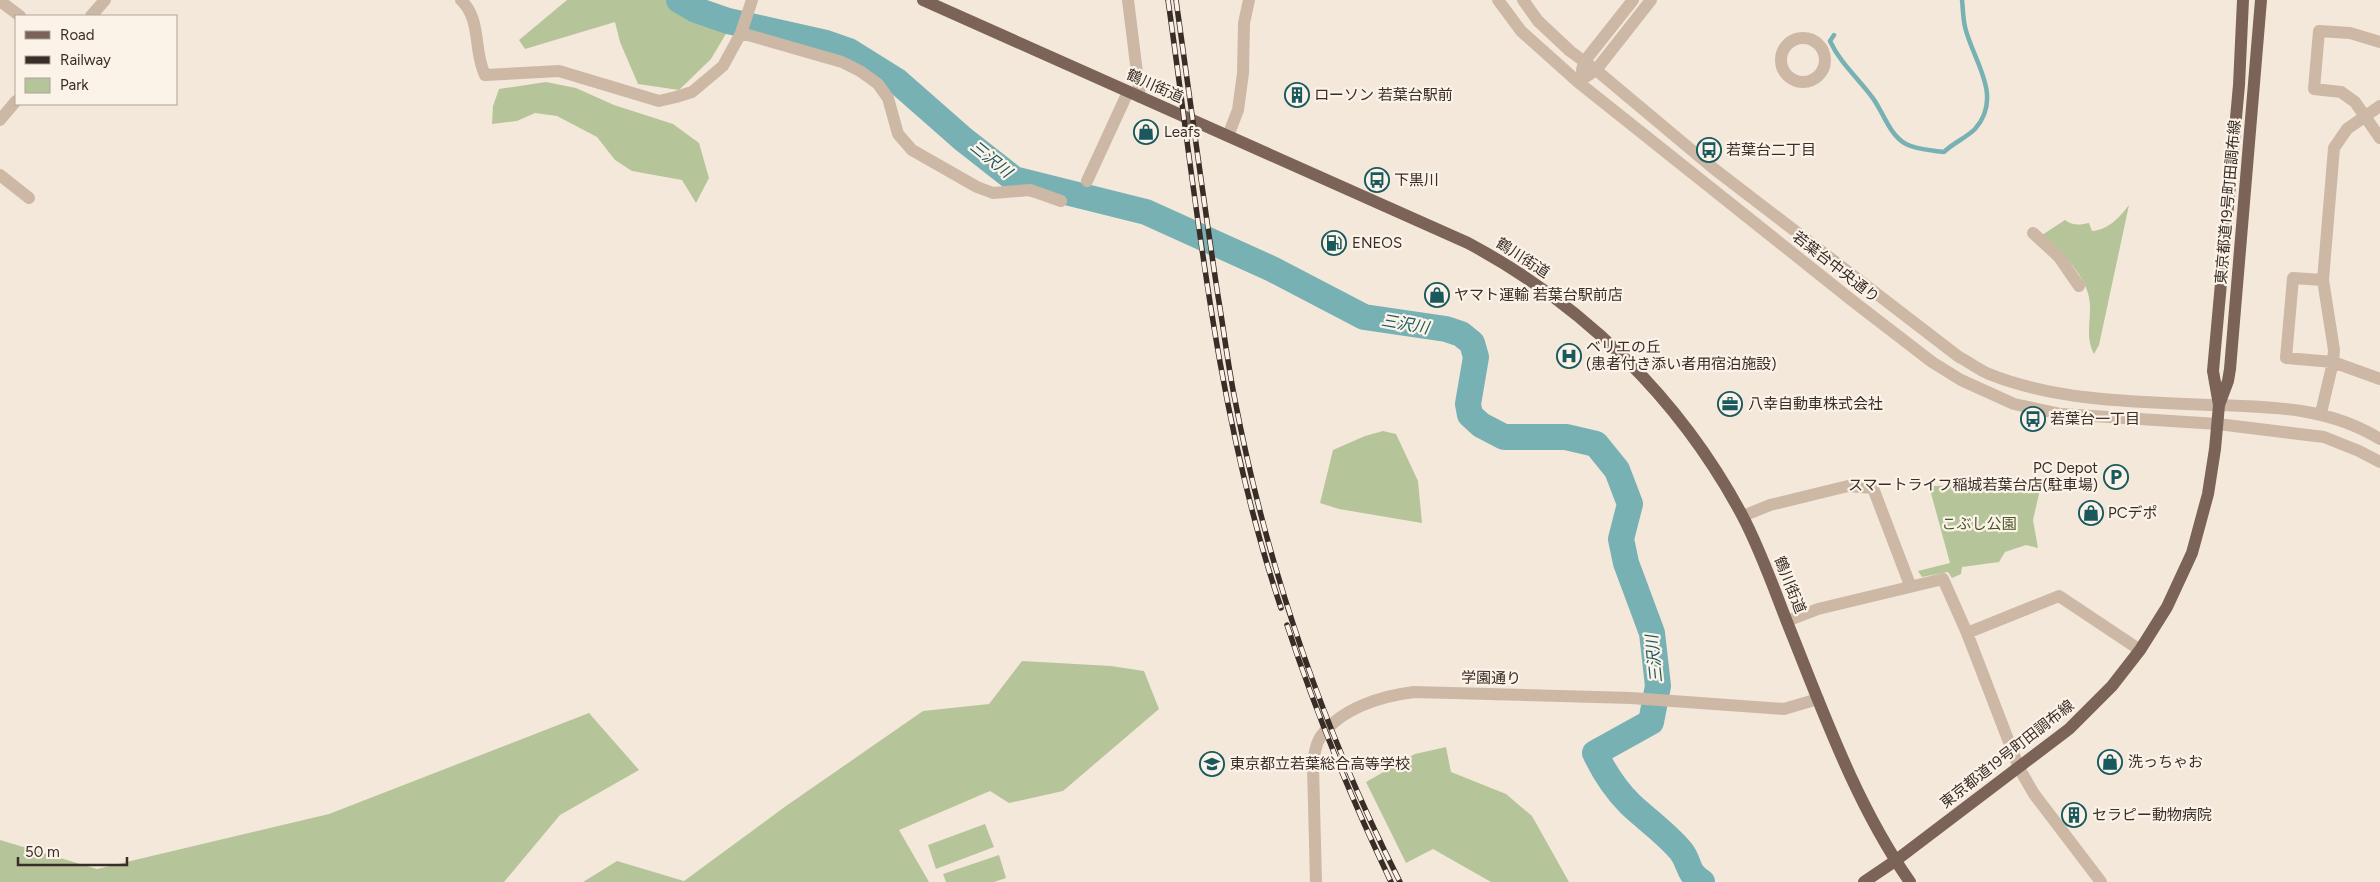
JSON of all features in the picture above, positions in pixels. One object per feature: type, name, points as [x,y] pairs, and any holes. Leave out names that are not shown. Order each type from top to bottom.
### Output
[{"type":"main road","name":"鶴川街道","points":[[923,0],[1468,243],[1498,259],[1558,299],[1612,345],[1656,390],[1685,426],[1716,470],[1743,516],[1859,796],[1895,861],[1910,882]]},
{"type":"main road","name":"東京都道19号町田調布線","points":[[1864,882],[1895,861],[2069,729],[2112,686],[2140,650],[2167,607],[2192,553],[2208,494],[2218,424],[2219,405],[2213,371],[2239,85],[2243,0]]},
{"type":"main road","name":"東京都道19号町田調布線","points":[[2219,405],[2230,370],[2261,0]]},
{"type":"street","points":[[92,15],[105,0]]},
{"type":"street","points":[[461,0],[467,6],[478,33],[480,66],[484,75],[559,71],[659,101],[692,92],[724,66],[741,33],[750,6]]},
{"type":"street","points":[[1128,0],[1140,97]]},
{"type":"street","points":[[1239,0],[1244,23]]},
{"type":"street","points":[[1228,136],[1239,105],[1244,23],[1249,0]]},
{"type":"street","name":"若葉台中央通り","points":[[1498,0],[1521,31],[1578,82],[1870,314],[1932,362],[1961,380],[2014,404],[2061,414],[2218,424],[2324,437],[2380,462]]},
{"type":"street","name":"若葉台中央通り","points":[[1523,0],[1538,21],[1584,62],[1721,174],[1959,357],[1988,373],[2030,388],[2065,395],[2321,413],[2339,418],[2380,438]]},
{"type":"street","points":[[1578,82],[1584,62],[1633,0]]},
{"type":"street","points":[[1578,82],[1596,70],[1651,0]]},
{"type":"street","points":[[0,1],[19,15]]},
{"type":"street","points":[[2380,42],[2350,34],[2319,31],[2314,89],[2341,92],[2355,102],[2380,138]]},
{"type":"street","points":[[741,33],[842,62],[860,71],[878,84],[888,98],[898,134],[912,150],[976,187],[993,193],[1030,190],[1061,201]]},
{"type":"street","points":[[1087,181],[1128,92]]},
{"type":"street","points":[[0,120],[15,102]]},
{"type":"street","points":[[2321,413],[2334,350],[2323,280],[2334,148],[2346,129],[2380,106]]},
{"type":"street","points":[[0,175],[29,198]]},
{"type":"street","points":[[2033,232],[2059,257],[2079,286]]},
{"type":"street","points":[[2323,280],[2294,278],[2286,358],[2333,362],[2380,379]]},
{"type":"street","points":[[1743,516],[1770,505],[1848,486],[1873,488],[1910,586]]},
{"type":"street","points":[[1787,621],[1818,609],[1943,579],[1967,633],[2019,768],[2034,794],[2101,882]]},
{"type":"street","points":[[1967,633],[2059,596],[2140,650]]},
{"type":"street","name":"学園通り","points":[[1316,882],[1313,766],[1315,751],[1321,737],[1337,720],[1368,703],[1391,695],[1414,692],[1675,700],[1784,710],[1818,699]]},
{"type":"green space","points":[[567,0],[703,0],[727,32],[711,59],[679,90],[638,84],[620,42],[615,22],[525,49],[519,40]]},
{"type":"green space","points":[[546,82],[576,88],[614,105],[673,124],[699,143],[709,178],[696,203],[682,180],[632,171],[615,160],[597,137],[557,116],[535,113],[517,121],[492,124],[493,106],[499,89]]},
{"type":"green space","points":[[2129,205],[2099,345],[2094,354],[2089,337],[2090,308],[2086,287],[2074,267],[2042,235],[2065,220],[2077,225],[2089,223],[2092,231],[2098,230],[2113,222]]},
{"type":"green space","points":[[1383,431],[1396,434],[1418,481],[1422,523],[1339,509],[1320,503],[1333,450],[1365,436]]},
{"type":"green space","name":"こぶし公園","points":[[2041,485],[2033,520],[2038,548],[2026,545],[2005,552],[1999,562],[1962,567],[1961,574],[1952,578],[1948,572],[1922,577],[1918,571],[1950,563],[1929,486]]},
{"type":"green space","points":[[1022,661],[1111,666],[1144,671],[1159,709],[1063,791],[1009,803],[990,791],[899,830],[929,882],[583,882],[617,861],[684,881],[786,806],[923,711],[989,704]]},
{"type":"green space","points":[[589,713],[639,770],[560,815],[504,882],[0,882],[0,840],[97,869],[329,814]]},
{"type":"green space","points":[[1446,747],[1451,772],[1506,794],[1532,816],[1569,882],[1491,882],[1433,849],[1406,863],[1366,782],[1415,754]]},
{"type":"green space","points":[[985,824],[994,847],[936,869],[928,845]]},
{"type":"green space","points":[[999,855],[1006,878],[994,882],[946,882],[943,874]]},
{"type":"waterway","name":"三沢川","points":[[679,0],[696,10],[728,21],[826,43],[849,51],[897,81],[963,139],[1014,179],[1146,212],[1272,269],[1364,317],[1446,329],[1461,334],[1472,343],[1476,357],[1468,404],[1470,415],[1481,425],[1504,437],[1566,437],[1596,444],[1617,470],[1630,504],[1621,539],[1626,563],[1652,633],[1658,686],[1651,722],[1595,753],[1606,774],[1620,793],[1675,844],[1684,856],[1693,875],[1702,882]]},
{"type":"waterway","points":[[1834,35],[1830,41],[1834,49],[1872,97],[1895,135],[1910,146],[1944,152],[1975,129],[1983,117],[1987,104],[1984,78],[1965,27],[1962,0]]},
{"type":"railway","points":[[1168,0],[1199,230],[1224,383],[1258,534],[1281,608]]},
{"type":"railway","points":[[1176,0],[1230,374],[1248,462],[1281,586],[1301,647],[1347,766],[1372,825],[1400,882]]},
{"type":"railway","points":[[1287,625],[1335,755],[1391,882]]},
{"type":"place","name":"ローソン 若葉台駅前","points":[[1297,95]]},
{"type":"place","name":"Leafs","points":[[1146,132]]},
{"type":"place","name":"若葉台二丁目","points":[[1709,150]]},
{"type":"place","name":"下黒川","points":[[1377,180]]},
{"type":"place","name":"ENEOS","points":[[1334,243]]},
{"type":"place","name":"ヤマト運輸 若葉台駅前店","points":[[1437,295]]},
{"type":"place","name":"ベリエの丘 (患者付き添い者用宿泊施設)","points":[[1569,356]]},
{"type":"place","name":"八幸自動車株式会社","points":[[1730,404]]},
{"type":"place","name":"若葉台一丁目","points":[[2033,419]]},
{"type":"place","name":"PC Depot スマートライフ稲城若葉台店(駐車場)","points":[[2116,477]]},
{"type":"place","name":"PCデポ","points":[[2091,513]]},
{"type":"place","name":"洗っちゃお","points":[[2110,762]]},
{"type":"place","name":"東京都立若葉総合高等学校","points":[[1212,764]]},
{"type":"place","name":"セラピー動物病院","points":[[2074,815]]}]
